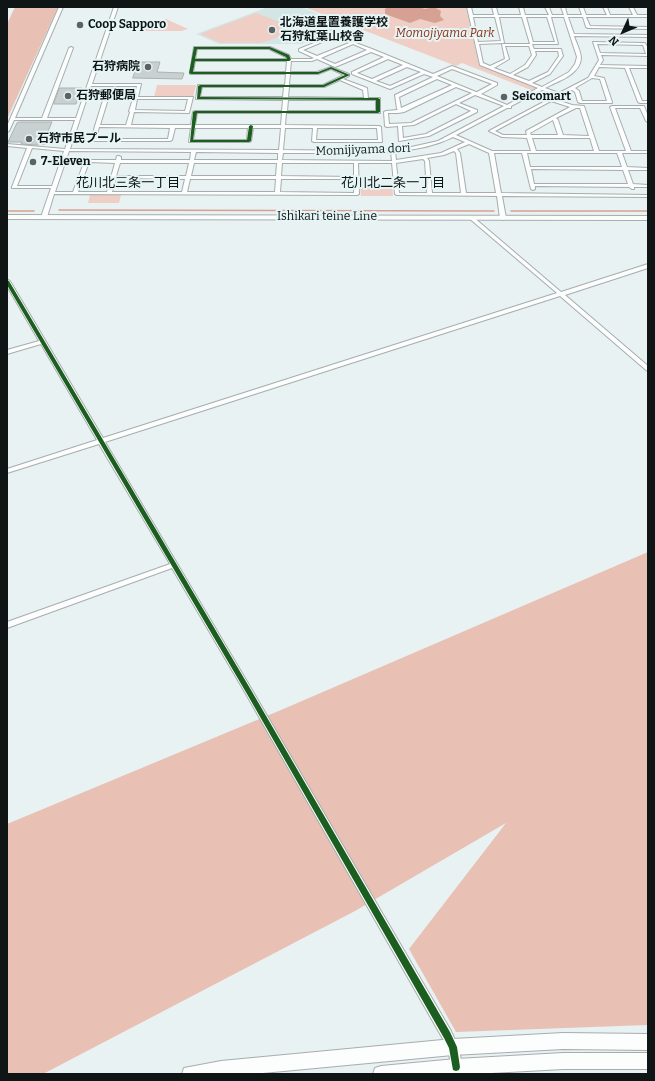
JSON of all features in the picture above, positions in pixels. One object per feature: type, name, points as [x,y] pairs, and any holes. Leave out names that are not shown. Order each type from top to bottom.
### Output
[{"type":"highway","points":[[190,1074],[222,1069],[453,1047],[563,1041],[648,1042]]},
{"type":"highway","points":[[382,1074],[456,1067],[563,1061],[648,1061]]},
{"type":"main road","name":"Ishikari teine Line","points":[[7,217],[472,218],[503,215],[648,218]]},
{"type":"street","points":[[7,131],[61,7]]},
{"type":"street","points":[[44,217],[116,7]]},
{"type":"street","points":[[469,7],[481,64],[559,95],[591,77],[601,60],[594,44],[644,44],[648,54],[599,54]]},
{"type":"street","points":[[477,43],[503,42],[494,7]]},
{"type":"street","points":[[521,7],[531,42],[557,43],[547,7]]},
{"type":"street","name":"Momijiyama dori","points":[[7,145],[66,150],[280,152],[393,151],[427,146],[453,135],[509,107],[571,73],[578,64],[579,57],[563,7]]},
{"type":"street","points":[[581,7],[588,27],[648,28]]},
{"type":"street","points":[[605,7],[609,16]]},
{"type":"street","points":[[631,7],[636,16]]},
{"type":"street","points":[[471,16],[648,16]]},
{"type":"street","points":[[573,35],[648,36]]},
{"type":"street","points":[[371,50],[336,66],[300,50],[334,36],[371,50],[477,93],[509,107]]},
{"type":"street","points":[[193,60],[312,60],[353,43]]},
{"type":"street","points":[[490,68],[507,59],[503,45],[531,45],[534,55],[527,66],[509,76]]},
{"type":"street","points":[[44,119],[71,48]]},
{"type":"street","points":[[251,126],[249,141],[191,140],[195,112],[284,112],[378,112],[378,99],[285,99],[198,98],[200,86],[286,85],[324,86],[348,75],[331,68],[318,73],[288,73],[191,73],[195,48],[270,48],[288,56],[288,73],[286,85],[285,99],[284,112],[283,126],[280,152],[277,194]]},
{"type":"street","points":[[529,83],[549,73],[561,56],[560,50],[533,50]]},
{"type":"street","points":[[388,57],[353,73],[390,88],[425,72]]},
{"type":"street","points":[[372,81],[407,65]]},
{"type":"street","points":[[598,66],[648,66]]},
{"type":"street","points":[[626,66],[640,102],[648,102]]},
{"type":"street","points":[[402,111],[399,109],[397,96],[452,67],[495,84],[412,124],[387,126],[386,112],[402,111],[456,85]]},
{"type":"street","points":[[572,88],[577,91],[580,102],[610,102],[602,78],[591,77]]},
{"type":"street","points":[[340,79],[365,89],[366,99]]},
{"type":"street","points":[[89,85],[138,85],[128,126]]},
{"type":"street","points":[[132,111],[187,112],[191,98],[106,98],[93,140],[170,140],[173,126]]},
{"type":"street","points":[[592,136],[502,136],[491,132],[551,99],[574,107],[582,107],[592,136],[597,152]]},
{"type":"street","points":[[400,126],[401,140],[427,135],[475,111],[456,103]]},
{"type":"street","points":[[534,152],[528,132],[574,107]]},
{"type":"street","points":[[629,152],[612,107],[642,107],[648,121]]},
{"type":"street","points":[[553,118],[556,120],[561,136]]},
{"type":"street","points":[[12,119],[77,119]]},
{"type":"street","points":[[97,126],[315,126],[379,127],[380,141],[314,141],[315,126]]},
{"type":"street","points":[[453,135],[491,152],[648,152]]},
{"type":"street","points":[[75,193],[87,161],[394,162],[425,158],[455,149],[469,142]]},
{"type":"street","points":[[30,147],[14,187],[55,187]]},
{"type":"street","points":[[455,149],[458,153],[464,195]]},
{"type":"street","points":[[109,194],[121,151]]},
{"type":"street","points":[[184,194],[190,162],[194,151]]},
{"type":"street","points":[[393,151],[397,194],[499,197],[534,195],[648,196]]},
{"type":"street","points":[[491,152],[503,215]]},
{"type":"street","points":[[524,152],[534,195]]},
{"type":"street","points":[[619,152],[635,196]]},
{"type":"street","points":[[425,158],[427,161],[430,195]]},
{"type":"street","points":[[53,193],[357,194],[356,162]]},
{"type":"street","points":[[528,168],[648,169]]},
{"type":"street","points":[[114,177],[357,178]]},
{"type":"street","points":[[532,185],[648,186]]},
{"type":"street","points":[[472,218],[559,294],[648,368]]},
{"type":"street","points":[[7,471],[648,266]]},
{"type":"street","points":[[7,281],[102,441],[453,1047],[456,1067]]},
{"type":"street","points":[[7,352],[43,342]]},
{"type":"street","points":[[7,625],[174,565]]},
{"type":"shaded area","points":[[15,7],[58,7],[7,119],[7,24]]},
{"type":"shaded area","name":"北海道星置養護学校 石狩紅葉山校舎","points":[[268,7],[301,7],[346,25],[302,44],[219,44],[196,34]]},
{"type":"shaded area","points":[[388,7],[418,7],[425,9],[434,7],[441,11],[440,16],[444,20],[435,23],[420,19],[410,23],[385,14],[385,9]]},
{"type":"shaded area","points":[[648,552],[648,1025],[456,1032],[409,949],[506,823],[355,911],[43,1074],[7,1074],[7,824],[281,710]]},
{"type":"green space","name":"Momojiyama Park","points":[[304,7],[466,7],[479,65],[536,88],[531,90],[462,63],[456,66]]},
{"type":"green space","points":[[256,13],[298,29],[259,43],[221,43],[200,34]]},
{"type":"green space","points":[[166,19],[188,29],[181,31],[141,31],[142,25],[146,23],[154,23]]},
{"type":"green space","points":[[157,85],[196,85],[193,97],[154,97]]},
{"type":"green space","points":[[392,184],[393,196],[361,196],[360,185]]},
{"type":"green space","points":[[90,195],[121,195],[119,203],[88,203]]},
{"type":"building","name":"石狩病院","points":[[139,62],[160,62],[157,72],[184,73],[182,79],[133,78]]},
{"type":"building","name":"石狩郵便局","points":[[60,88],[82,88],[76,104],[54,104]]},
{"type":"building","points":[[52,122],[46,136],[49,136],[46,144],[37,145],[21,144],[22,142],[8,142],[17,123]]},
{"type":"waterway","points":[[59,210],[494,211]]},
{"type":"waterway","points":[[7,211],[34,211]]},
{"type":"waterway","points":[[511,211],[648,211]]},
{"type":"cycle path","points":[[193,60],[289,60],[288,56],[270,48],[195,48],[191,73],[318,73],[331,68],[348,75],[324,86],[200,86],[198,98],[378,99],[378,112],[195,112],[191,141],[249,141],[251,126]]},
{"type":"cycle path","points":[[7,281],[249,692],[447,1035],[453,1047],[456,1067]]},
{"type":"place","name":"Coop Sapporo","points":[[80,25]]},
{"type":"place","name":"北海道星置養護学校 石狩紅葉山校舎","points":[[272,30]]},
{"type":"place","name":"石狩病院","points":[[148,67]]},
{"type":"place","name":"石狩郵便局","points":[[68,96]]},
{"type":"place","name":"Seicomart","points":[[504,97]]},
{"type":"place","name":"石狩市民プール","points":[[29,139]]},
{"type":"place","name":"7-Eleven","points":[[33,162]]},
{"type":"district","name":"花川北三条一丁目","points":[[128,183]]},
{"type":"district","name":"花川北二条一丁目","points":[[393,183]]}]
